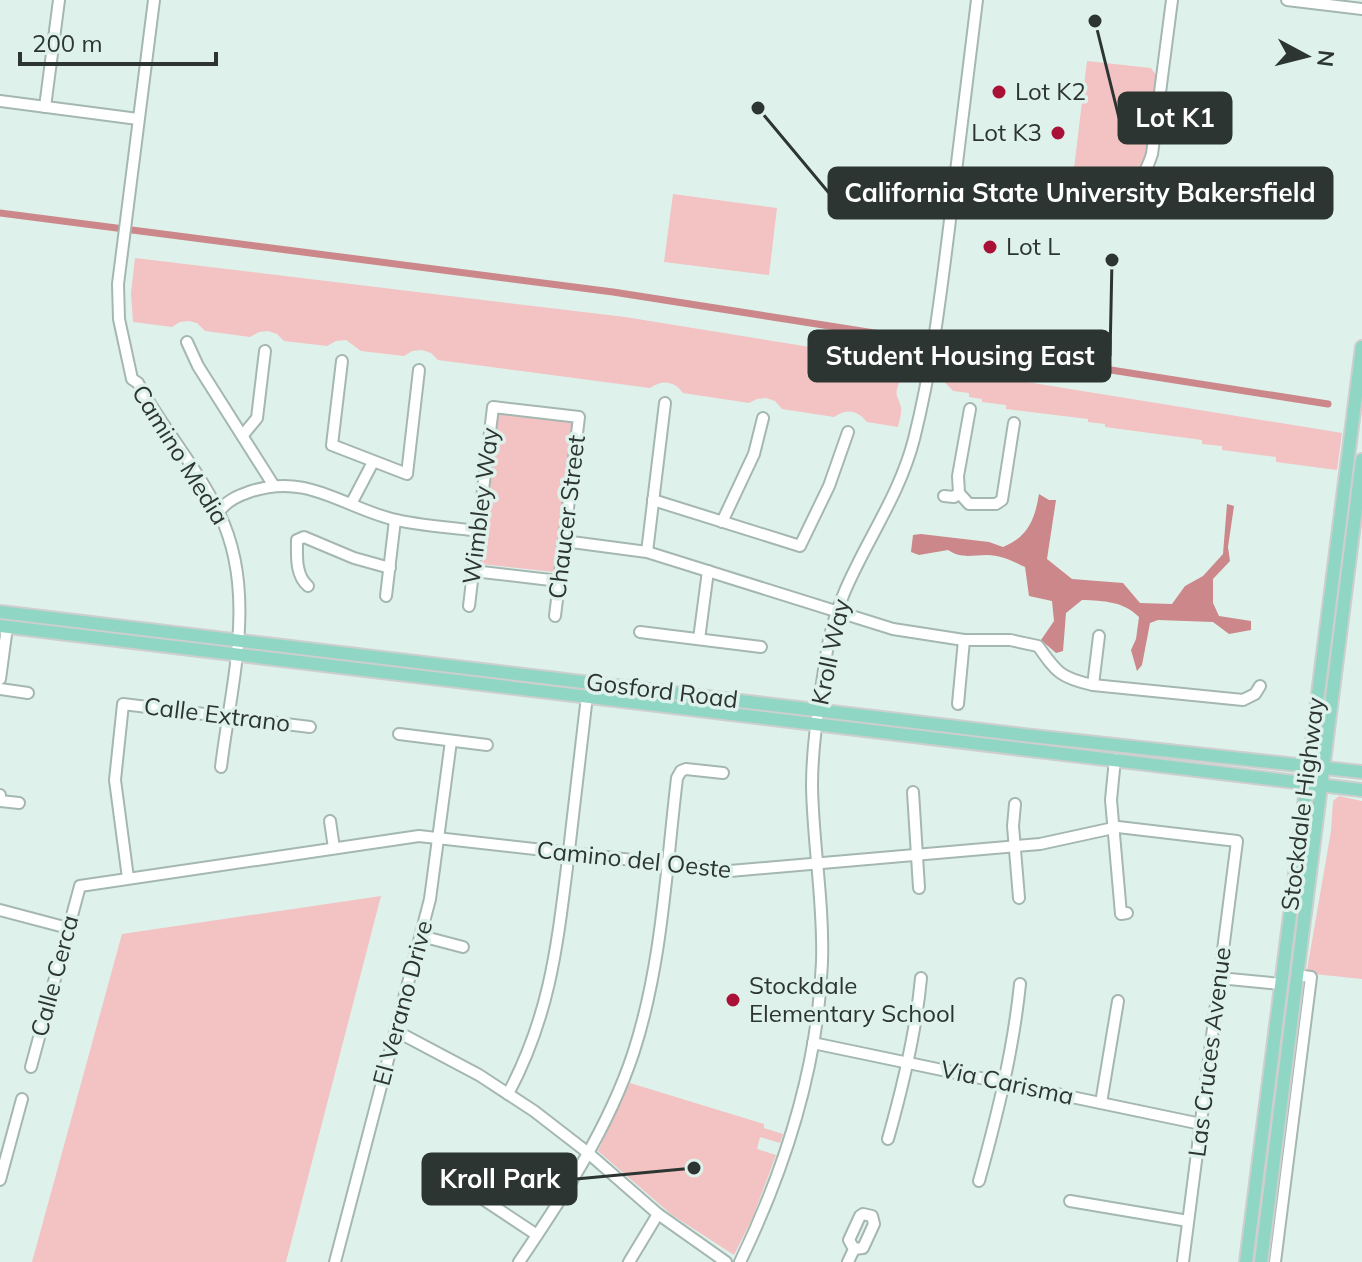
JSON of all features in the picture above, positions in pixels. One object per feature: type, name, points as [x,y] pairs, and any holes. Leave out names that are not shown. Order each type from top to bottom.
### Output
[{"type":"main road","name":"Stockdale Highway","points":[[1246,1262],[1362,347]]},
{"type":"main road","name":"Stockdale Highway","points":[[1261,1262],[1362,460]]},
{"type":"main road","name":"Gosford Road","points":[[0,612],[587,696],[1362,772]]},
{"type":"main road","name":"Gosford Road","points":[[4,626],[236,647],[818,717],[1362,790]]},
{"type":"main road","points":[[1281,984],[1287,991],[1282,1033],[1285,1065]]},
{"type":"main road","points":[[1253,1206],[1256,1230],[1253,1262]]},
{"type":"street","points":[[45,107],[59,0]]},
{"type":"street","name":"Camino Media","points":[[154,0],[118,301],[121,333],[132,379],[138,383],[219,512],[232,545],[240,598],[221,767]]},
{"type":"street","name":"Kroll Way","points":[[740,1262],[781,1165],[813,1043],[822,964],[812,783],[826,654],[836,611],[856,563],[907,462],[923,398],[955,184],[977,0]]},
{"type":"street","points":[[955,184],[1091,202],[1114,198],[1133,187],[1146,170],[1152,154],[1172,0]]},
{"type":"street","points":[[1287,0],[1362,9]]},
{"type":"street","points":[[0,101],[138,119]]},
{"type":"street","points":[[187,342],[198,366],[274,486]]},
{"type":"street","points":[[243,435],[257,418],[265,351]]},
{"type":"street","points":[[342,361],[332,445],[407,474],[419,370]]},
{"type":"street","points":[[647,552],[665,403]]},
{"type":"street","name":"Chaucer Street","points":[[493,407],[579,417],[555,616]]},
{"type":"street","name":"Wimbley Way","points":[[469,606],[493,407]]},
{"type":"street","points":[[970,409],[958,476],[959,493],[969,504],[996,504],[1002,500],[1014,423]]},
{"type":"street","points":[[722,522],[754,454],[763,418]]},
{"type":"street","points":[[653,500],[800,546],[829,486],[848,432]]},
{"type":"street","points":[[351,504],[373,462]]},
{"type":"street","points":[[219,512],[224,504],[235,498],[274,486],[310,488],[395,520],[478,531]]},
{"type":"street","points":[[944,496],[954,497],[959,493]]},
{"type":"street","points":[[386,596],[395,520]]},
{"type":"street","points":[[308,586],[299,573],[297,555],[297,540],[304,537],[354,558],[390,568]]},
{"type":"street","points":[[564,541],[647,552],[893,629],[964,640],[1010,640],[1038,646],[1057,673],[1070,680],[1093,685],[1243,700],[1255,694],[1260,686]]},
{"type":"street","points":[[473,571],[559,581]]},
{"type":"street","points":[[699,639],[708,571]]},
{"type":"street","points":[[0,679],[4,626]]},
{"type":"street","points":[[640,632],[761,647]]},
{"type":"street","points":[[1093,685],[1099,636]]},
{"type":"street","points":[[958,704],[964,640]]},
{"type":"street","points":[[0,689],[28,693]]},
{"type":"street","points":[[508,1094],[531,1047],[549,991],[587,696]]},
{"type":"street","name":"Calle Extrano","points":[[128,878],[115,780],[123,704],[310,727]]},
{"type":"street","points":[[399,734],[487,745]]},
{"type":"street","name":"El Verano Drive","points":[[335,1262],[433,888],[451,741]]},
{"type":"street","points":[[1115,759],[1111,800],[1113,828],[1121,914],[1127,913]]},
{"type":"street","points":[[519,1262],[613,1105],[640,1031],[652,981],[677,778],[686,769],[723,773]]},
{"type":"street","points":[[913,792],[919,888]]},
{"type":"street","points":[[0,795],[0,801],[19,803]]},
{"type":"street","points":[[1015,804],[1014,846],[1019,898]]},
{"type":"street","points":[[330,821],[334,848]]},
{"type":"street","name":"Camino del Oeste","points":[[80,886],[410,837],[730,871],[1048,843],[1113,828],[1237,841]]},
{"type":"street","name":"Las Cruces Avenue","points":[[1183,1262],[1237,841]]},
{"type":"street","name":"Calle Cerca","points":[[31,1067],[80,886]]},
{"type":"street","points":[[0,910],[68,928]]},
{"type":"street","points":[[421,936],[463,947]]},
{"type":"street","points":[[1275,1262],[1311,977],[1296,975]]},
{"type":"street","points":[[888,1139],[918,1018],[921,978]]},
{"type":"street","points":[[1219,978],[1281,984]]},
{"type":"street","points":[[979,1181],[1005,1083],[1020,984]]},
{"type":"street","points":[[1101,1103],[1118,1001]]},
{"type":"street","points":[[396,1031],[508,1094],[587,1152],[658,1214],[726,1262]]},
{"type":"street","name":"Via Carisma","points":[[813,1043],[1201,1124]]},
{"type":"street","points":[[0,1180],[22,1099]]},
{"type":"street","points":[[454,1180],[537,1235]]},
{"type":"street","points":[[1070,1201],[1188,1221]]},
{"type":"street","points":[[629,1262],[658,1214]]},
{"type":"street","points":[[848,1262],[854,1249]]},
{"type":"shaded area","points":[[1087,61],[1151,68],[1156,75],[1151,122],[1142,162],[1133,177],[1119,188],[1099,193],[1071,193]]},
{"type":"shaded area","points":[[673,194],[777,208],[769,275],[664,262]]},
{"type":"shaded area","points":[[135,258],[625,317],[1342,433],[1337,470],[1276,462],[1276,457],[1222,450],[1222,446],[1202,444],[1202,440],[1105,427],[1105,424],[1088,422],[1088,419],[1006,409],[1006,405],[982,402],[982,399],[969,397],[969,393],[953,391],[940,379],[924,371],[915,370],[901,379],[897,392],[901,410],[898,427],[867,422],[852,412],[843,412],[834,417],[782,409],[775,401],[766,398],[749,403],[683,393],[668,383],[659,383],[650,388],[438,360],[422,350],[404,356],[361,351],[346,340],[327,346],[284,341],[268,331],[250,337],[205,331],[197,323],[189,321],[172,327],[133,322],[131,293]]},
{"type":"shaded area","points":[[499,412],[572,420],[554,572],[481,564]]},
{"type":"shaded area","points":[[1039,494],[1056,500],[1047,559],[1072,579],[1123,583],[1140,603],[1172,604],[1185,586],[1203,576],[1223,554],[1227,504],[1234,506],[1228,547],[1230,561],[1213,579],[1213,603],[1219,616],[1251,621],[1251,630],[1229,634],[1213,622],[1158,620],[1150,623],[1142,665],[1137,671],[1131,650],[1139,617],[1120,605],[1082,600],[1066,613],[1063,651],[1056,653],[1041,640],[1054,621],[1052,601],[1029,596],[1025,567],[992,555],[962,556],[948,550],[919,555],[911,552],[913,535],[921,534],[989,542],[1003,547],[1012,543],[1029,526]]},
{"type":"shaded area","points":[[1339,796],[1362,801],[1362,979],[1314,974],[1307,970],[1331,831],[1333,801]]},
{"type":"shaded area","points":[[381,896],[286,1262],[32,1262],[122,934]]},
{"type":"shaded area","points":[[630,1083],[764,1124],[764,1128],[783,1134],[780,1143],[760,1137],[757,1149],[776,1155],[753,1217],[734,1255],[672,1215],[598,1151]]},
{"type":"waterway","points":[[0,213],[613,292],[1328,404]]},
{"type":"place","name":"Lot K1","points":[[1095,21]]},
{"type":"place","name":"Lot K2","points":[[999,92]]},
{"type":"place","name":"California State University Bakersfield","points":[[758,108]]},
{"type":"place","name":"Lot K3","points":[[1058,133]]},
{"type":"place","name":"Lot L","points":[[990,247]]},
{"type":"place","name":"Student Housing East","points":[[1112,260]]},
{"type":"place","name":"Stockdale Elementary School","points":[[733,1000]]},
{"type":"place","name":"Kroll Park","points":[[694,1168]]}]
